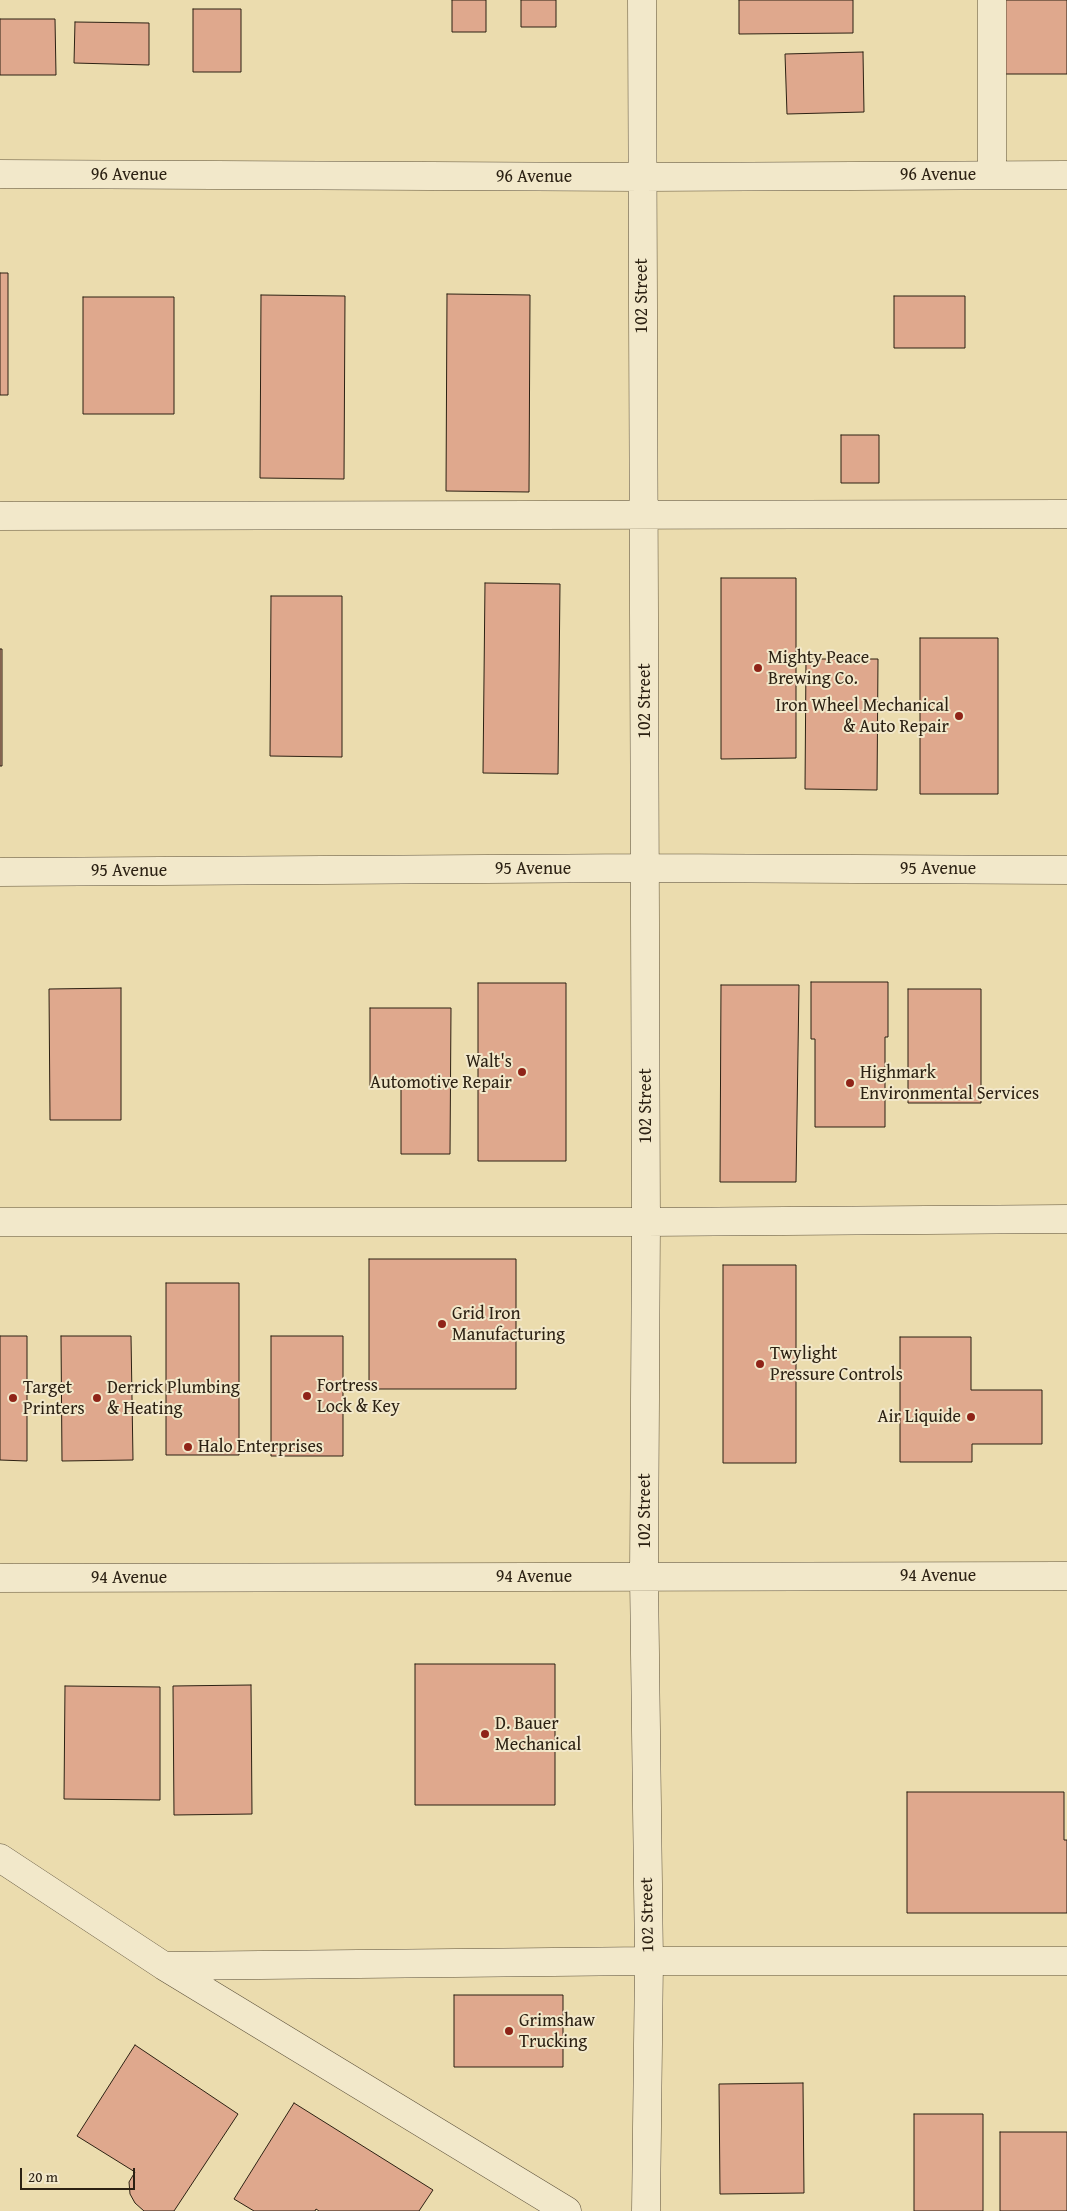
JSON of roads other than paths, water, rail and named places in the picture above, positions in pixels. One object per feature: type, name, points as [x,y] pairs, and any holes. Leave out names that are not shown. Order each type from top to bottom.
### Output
[{"type":"street","name":"102 Street","points":[[642,0],[646,868],[644,1577],[649,1961],[646,2211]]},
{"type":"street","points":[[992,0],[992,175]]},
{"type":"street","name":"96 Avenue","points":[[0,174],[642,177],[1067,175]]},
{"type":"street","points":[[0,516],[1067,514]]},
{"type":"street","name":"95 Avenue","points":[[0,872],[646,868],[1067,870]]},
{"type":"street","points":[[0,1222],[646,1222],[1067,1219]]},
{"type":"street","name":"94 Avenue","points":[[0,1578],[1067,1576]]},
{"type":"street","points":[[0,1858],[164,1966],[567,2211]]},
{"type":"street","points":[[164,1966],[649,1961],[1067,1962]]},
{"type":"place","name":"Mighty Peace Brewing Co.","points":[[758,668]]},
{"type":"place","name":"Iron Wheel Mechanical & Auto Repair","points":[[959,716]]},
{"type":"place","name":"Walt's Automotive Repair","points":[[522,1072]]},
{"type":"place","name":"Highmark Environmental Services","points":[[850,1083]]},
{"type":"place","name":"Grid Iron Manufacturing","points":[[442,1324]]},
{"type":"place","name":"Twylight Pressure Controls","points":[[760,1364]]},
{"type":"place","name":"Fortress Lock & Key","points":[[307,1396]]},
{"type":"place","name":"Target Printers","points":[[13,1398]]},
{"type":"place","name":"Derrick Plumbing & Heating","points":[[97,1398]]},
{"type":"place","name":"Air Liquide","points":[[971,1417]]},
{"type":"place","name":"Halo Enterprises","points":[[188,1447]]},
{"type":"place","name":"D. Bauer Mechanical","points":[[485,1734]]},
{"type":"place","name":"Grimshaw Trucking","points":[[509,2031]]}]
